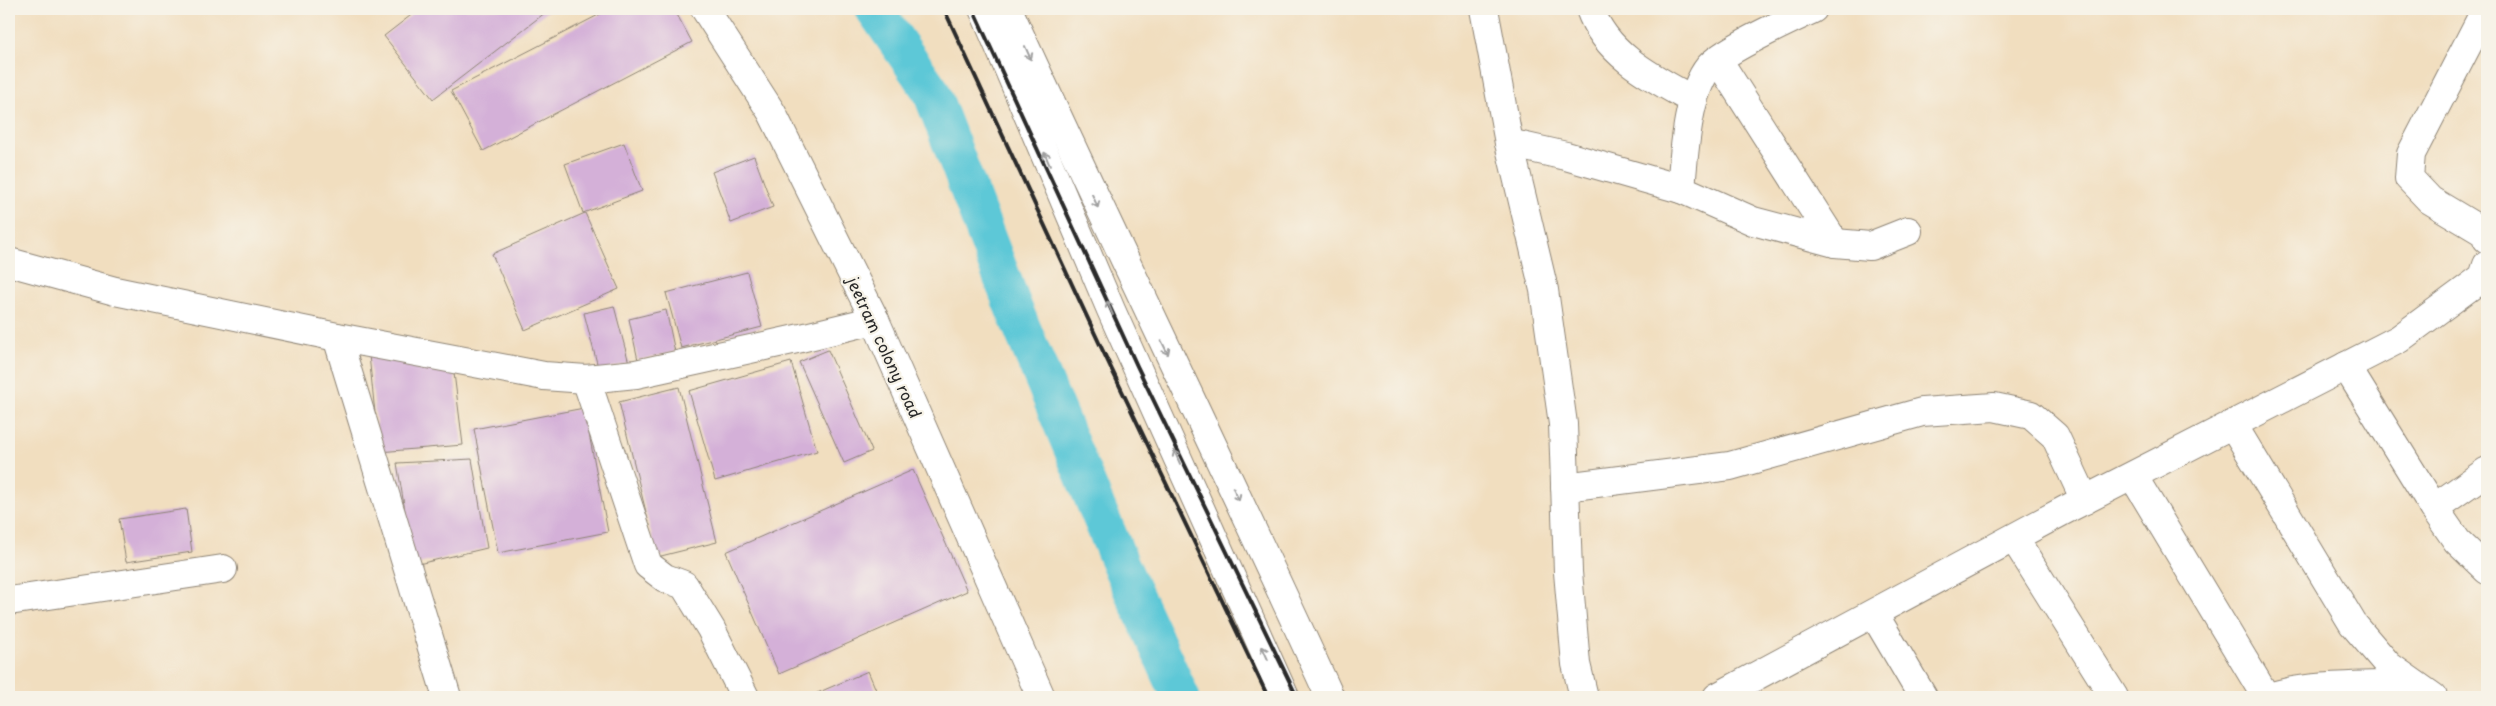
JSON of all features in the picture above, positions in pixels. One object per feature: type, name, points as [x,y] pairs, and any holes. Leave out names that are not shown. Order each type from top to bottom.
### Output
[{"type":"street","name":"jeetram colony road","points":[[705,9],[772,113],[874,320],[1041,697]]},
{"type":"street","points":[[983,9],[1111,310],[1285,697]]},
{"type":"street","points":[[1008,9],[1101,214],[1262,548],[1330,697]]},
{"type":"street","points":[[1484,9],[1508,142],[1544,290],[1563,424],[1568,572],[1576,664],[1584,697]]},
{"type":"street","points":[[1590,9],[1613,47],[1647,75],[1692,100]]},
{"type":"street","points":[[1681,189],[1692,100],[1709,67],[1737,48],[1813,9]]},
{"type":"street","points":[[2486,9],[2411,154],[2408,178],[2430,200],[2485,233],[2487,238]]},
{"type":"street","points":[[1718,60],[1835,243]]},
{"type":"street","points":[[1508,142],[1566,156],[1681,189],[1753,221],[1835,243],[1870,246],[1908,231]]},
{"type":"street","points":[[9,262],[116,291],[337,337],[544,376],[586,379],[636,374],[874,320]]},
{"type":"street","points":[[1717,697],[2085,500],[2398,339],[2483,277],[2487,265]]},
{"type":"street","points":[[337,337],[447,697]]},
{"type":"street","points":[[2346,366],[2457,542],[2487,570]]},
{"type":"street","points":[[586,379],[648,565],[665,578],[684,585],[710,629],[744,697]]},
{"type":"street","points":[[1565,487],[1730,466],[1922,412],[1994,407],[2030,415],[2055,436],[2085,500]]},
{"type":"street","points":[[2233,425],[2353,624],[2389,666],[2423,690]]},
{"type":"street","points":[[2434,508],[2487,471]]},
{"type":"street","points":[[2132,476],[2266,697]]},
{"type":"street","points":[[2014,538],[2114,697]]},
{"type":"street","points":[[9,601],[223,569]]},
{"type":"street","points":[[1874,614],[1923,697]]},
{"type":"street","points":[[2270,697],[2316,689],[2423,690]]},
{"type":"building","points":[[419,9],[550,9],[433,99],[384,36]]},
{"type":"building","points":[[610,9],[674,9],[692,42],[483,151],[451,91]]},
{"type":"building","points":[[624,143],[642,191],[583,213],[565,164]]},
{"type":"building","points":[[754,156],[773,207],[731,223],[712,172]]},
{"type":"building","points":[[585,213],[619,289],[525,330],[492,254]]},
{"type":"building","points":[[747,272],[762,327],[681,348],[666,293]]},
{"type":"building","points":[[614,306],[629,363],[599,371],[584,313]]},
{"type":"building","points":[[666,310],[675,352],[638,360],[629,319]]},
{"type":"building","points":[[828,350],[872,451],[844,463],[799,362]]},
{"type":"building","points":[[369,355],[453,365],[463,445],[379,452]]},
{"type":"building","points":[[791,362],[817,451],[715,481],[689,391]]},
{"type":"building","points":[[679,387],[717,542],[657,557],[619,402]]},
{"type":"building","points":[[584,408],[608,532],[498,553],[474,429]]},
{"type":"building","points":[[472,459],[487,548],[414,565],[397,463]]},
{"type":"building","points":[[913,470],[967,591],[779,674],[726,552]]},
{"type":"building","points":[[186,509],[192,552],[126,562],[119,519]]},
{"type":"building","points":[[868,671],[879,697],[808,697]]},
{"type":"waterway","points":[[874,9],[931,91],[1014,309],[1122,568],[1181,697]]},
{"type":"railway","points":[[944,9],[1102,349],[1268,697]]},
{"type":"railway","points":[[973,9],[1137,366],[1297,697]]}]
